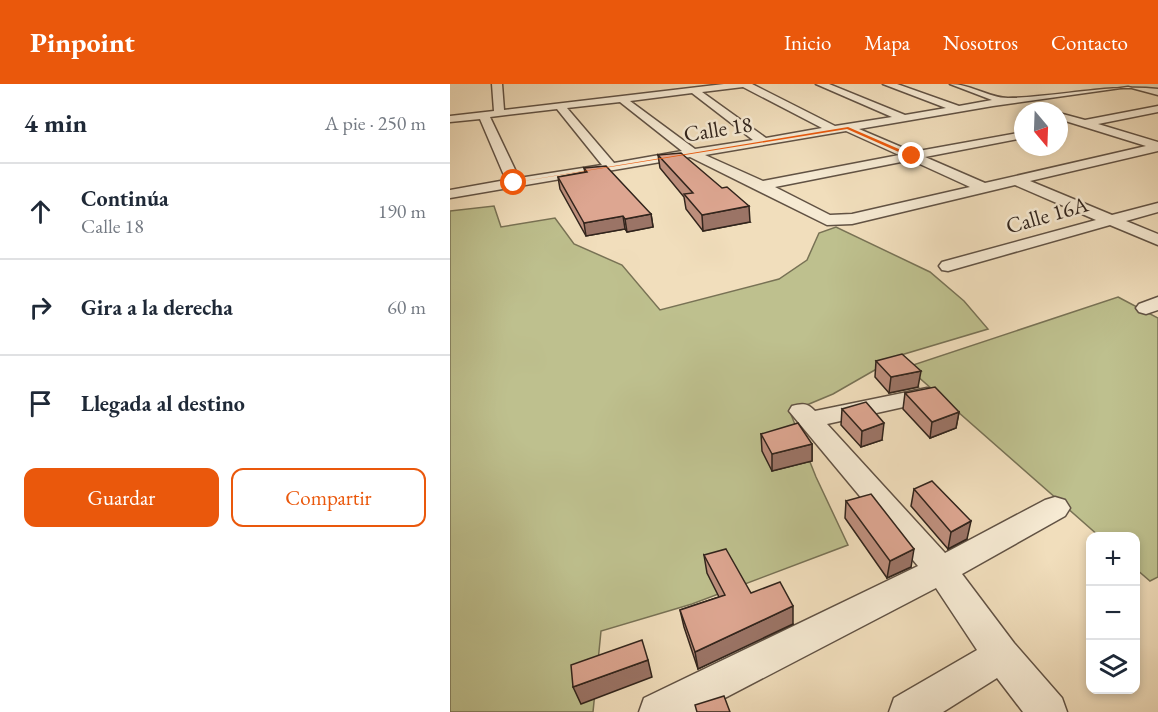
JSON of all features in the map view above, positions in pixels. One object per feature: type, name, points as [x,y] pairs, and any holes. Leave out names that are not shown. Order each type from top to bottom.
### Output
[{"type":"street","points":[[497,84],[499,113]]},
{"type":"street","points":[[632,84],[640,97]]},
{"type":"street","points":[[450,119],[640,97],[693,90],[706,86],[746,84],[834,130]]},
{"type":"street","points":[[821,84],[904,118]]},
{"type":"street","points":[[888,84],[959,109]]},
{"type":"street","points":[[955,84],[1014,105]]},
{"type":"street","name":"Calle 18","points":[[1002,102],[1092,84]]},
{"type":"street","points":[[1129,84],[1158,92]]},
{"type":"street","name":"Calle 18","points":[[450,194],[1002,102],[1129,84]]},
{"type":"street","points":[[1032,87],[1061,95]]},
{"type":"street","points":[[693,90],[764,142]]},
{"type":"street","points":[[573,94],[579,104]]},
{"type":"street","points":[[622,99],[693,154],[761,185],[827,220],[852,219],[1158,147]]},
{"type":"street","points":[[560,106],[611,167]]},
{"type":"street","points":[[1068,126],[1158,109]]},
{"type":"street","points":[[484,115],[514,183]]},
{"type":"street","points":[[1068,119],[1158,147]]},
{"type":"street","points":[[848,128],[984,188]]},
{"type":"street","points":[[761,185],[1014,137]]},
{"type":"street","points":[[1015,180],[1158,240]]},
{"type":"street","name":"Calle 16A","points":[[948,266],[1158,207]]},
{"type":"street","points":[[927,395],[805,415],[941,570],[1001,655],[1048,712]]},
{"type":"street","points":[[658,712],[941,570],[1055,508]]},
{"type":"street","points":[[908,712],[1001,655]]},
{"type":"green space","points":[[494,206],[501,227],[555,218],[574,244],[622,265],[660,310],[779,279],[807,260],[819,233],[836,227],[930,272],[964,301],[988,329],[901,355],[833,394],[790,412],[816,477],[848,545],[692,604],[601,631],[593,712],[450,712],[450,211]]},
{"type":"green space","points":[[1118,297],[1158,318],[1158,577],[1150,581],[1140,572],[1140,532],[1094,532],[907,367]]},
{"type":"building","points":[[681,153],[722,188],[727,187],[749,206],[702,215],[684,194],[693,193],[658,155]]},
{"type":"building","points":[[606,166],[651,214],[584,223],[558,177],[587,172],[584,168]]},
{"type":"building","points":[[902,354],[921,371],[891,377],[876,361]]},
{"type":"building","points":[[935,387],[959,412],[932,422],[905,393]]},
{"type":"building","points":[[866,402],[884,423],[862,431],[842,409]]},
{"type":"building","points":[[798,423],[812,444],[772,454],[761,434]]},
{"type":"building","points":[[932,481],[971,521],[951,532],[914,489]]},
{"type":"building","points":[[871,494],[914,549],[890,561],[846,501]]},
{"type":"building","points":[[726,549],[751,593],[780,582],[793,606],[695,652],[680,610],[725,595],[704,555]]},
{"type":"building","points":[[642,640],[648,660],[573,687],[571,665]]},
{"type":"building","points":[[724,696],[730,712],[697,712],[695,705]]},
{"type":"route","points":[[514,183],[848,128],[912,156]]}]
